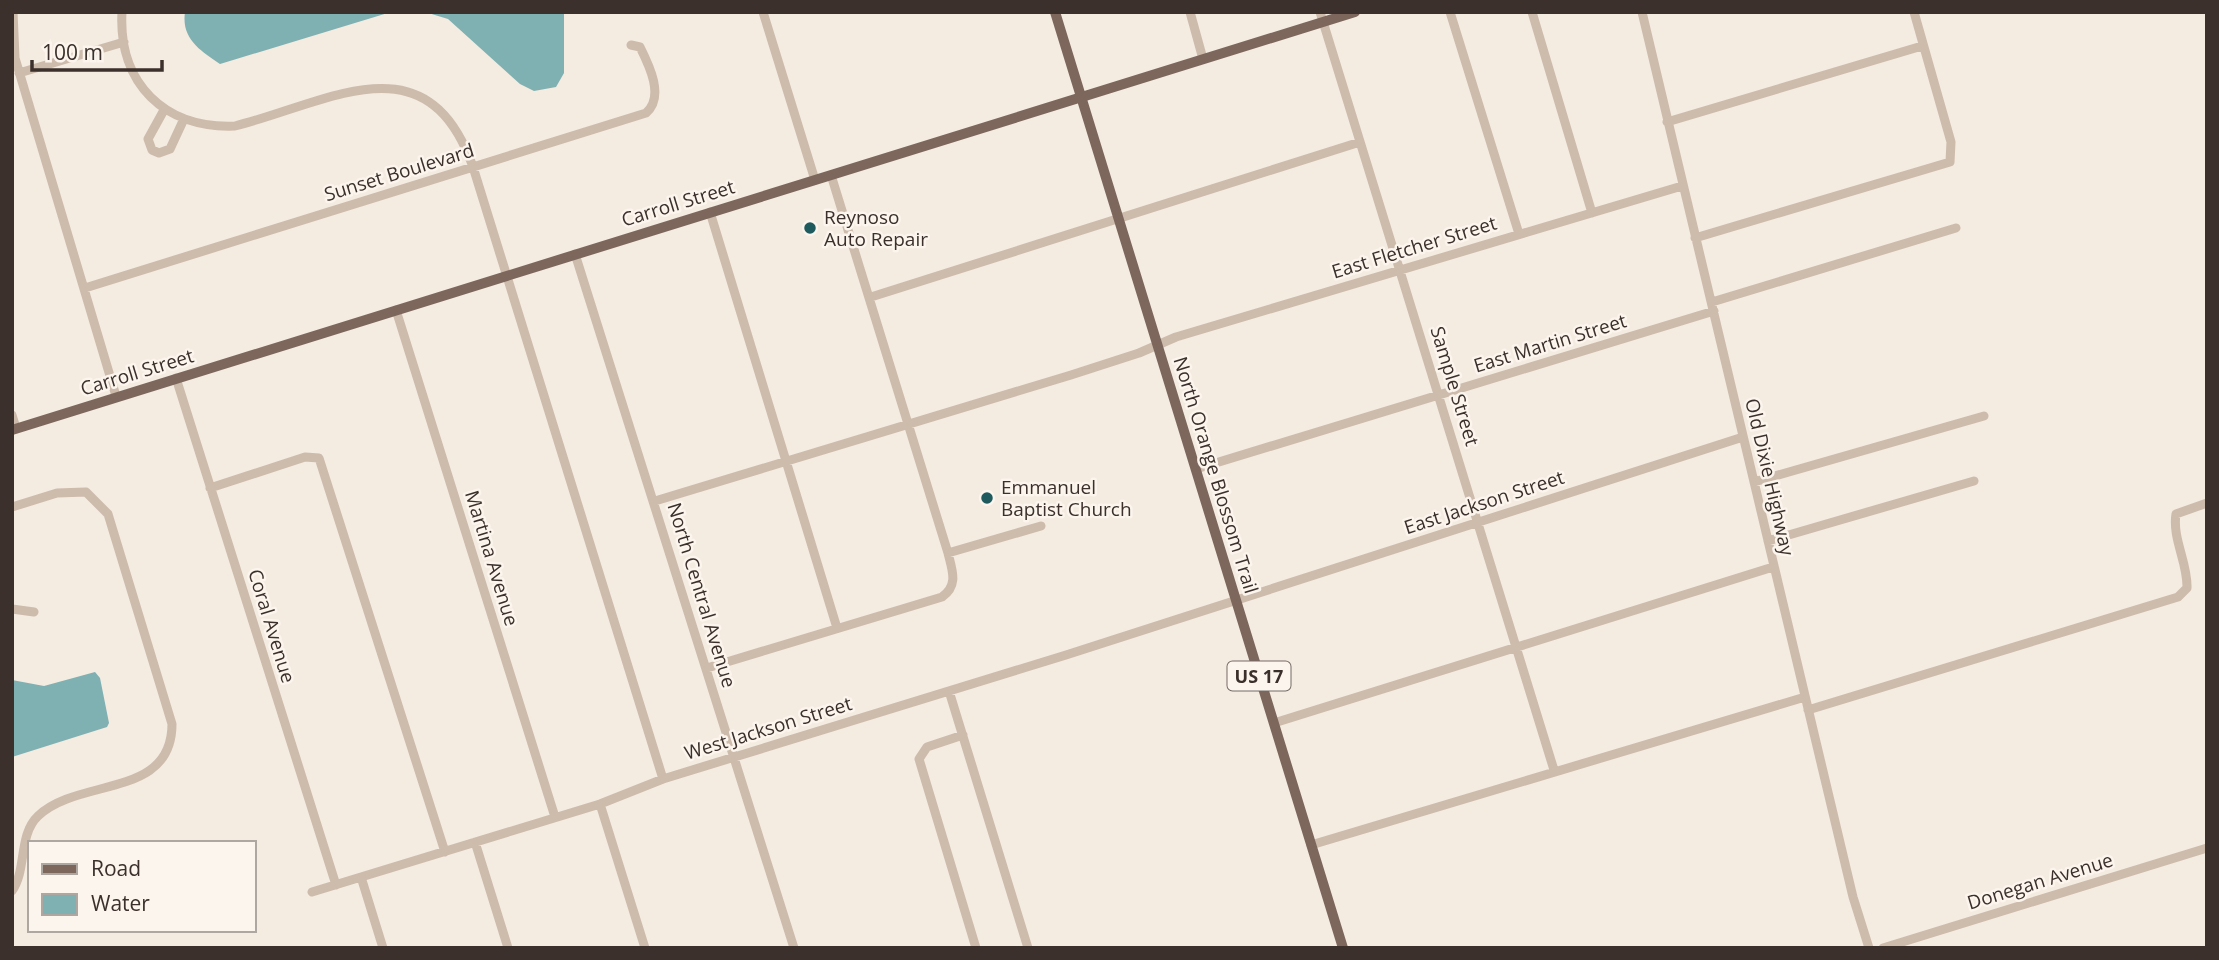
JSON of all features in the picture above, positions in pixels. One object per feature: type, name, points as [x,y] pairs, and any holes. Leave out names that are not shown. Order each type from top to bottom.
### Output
[{"type":"main road","name":"North Orange Blossom Trail","points":[[1055,12],[1343,948]]},
{"type":"main road","name":"Carroll Street","points":[[14,429],[1203,59],[1322,17],[1356,12]]},
{"type":"street","points":[[13,12],[12,35],[19,74],[116,396]]},
{"type":"street","points":[[122,12],[124,43],[135,74],[147,93],[164,110],[183,121],[214,127],[235,126],[356,89],[392,88],[422,97],[450,118],[473,167],[663,779]]},
{"type":"street","points":[[763,12],[815,180]]},
{"type":"street","points":[[1190,12],[1203,59]]},
{"type":"street","points":[[1450,12],[1519,234]]},
{"type":"street","points":[[1532,12],[1592,213]]},
{"type":"street","name":"Old Dixie Highway","points":[[1642,12],[1853,897],[1869,948]]},
{"type":"street","points":[[1695,238],[1950,162],[1951,142],[1914,12]]},
{"type":"street","name":"Sample Street","points":[[1322,17],[1518,645],[1554,770]]},
{"type":"street","points":[[19,74],[124,43]]},
{"type":"street","name":"Sunset Boulevard","points":[[85,288],[646,113],[652,108],[655,89],[640,47],[631,45]]},
{"type":"street","points":[[1667,122],[1922,46]]},
{"type":"street","points":[[164,110],[148,139],[152,150],[165,153],[170,149],[183,121]]},
{"type":"street","points":[[870,297],[1360,142]]},
{"type":"street","points":[[707,668],[942,597],[953,586],[954,577],[948,553],[831,175]]},
{"type":"street","name":"East Fletcher Street","points":[[655,501],[1158,346],[1176,337],[1682,186]]},
{"type":"street","points":[[710,212],[837,628]]},
{"type":"street","name":"East Martin Street","points":[[1196,469],[1440,394],[1956,228]]},
{"type":"street","name":"North Central Avenue","points":[[575,254],[794,948]]},
{"type":"street","name":"Martina Avenue","points":[[396,310],[555,817]]},
{"type":"street","name":"Coral Avenue","points":[[176,378],[336,885]]},
{"type":"street","points":[[12,415],[14,429]]},
{"type":"street","points":[[1754,482],[1984,416]]},
{"type":"street","name":"East Jackson Street","points":[[1235,598],[1743,437]]},
{"type":"street","points":[[210,488],[305,457],[319,458],[445,852]]},
{"type":"street","points":[[1768,541],[1973,481]]},
{"type":"street","points":[[12,507],[57,493],[86,492],[108,514],[171,712],[172,739],[168,754],[150,771],[58,802],[36,818],[29,831],[12,891]]},
{"type":"street","points":[[1808,710],[2178,597],[2187,589],[2188,575],[2174,526],[2176,514],[2207,503]]},
{"type":"street","points":[[948,553],[1041,526]]},
{"type":"street","points":[[1274,723],[1773,567]]},
{"type":"street","name":"West Jackson Street","points":[[312,892],[600,804],[663,779],[949,691],[1235,598]]},
{"type":"street","points":[[12,609],[33,612]]},
{"type":"street","points":[[949,691],[1028,948]]},
{"type":"street","points":[[1311,845],[1554,770],[1805,697]]},
{"type":"street","points":[[962,735],[927,747],[919,759],[976,948]]},
{"type":"street","points":[[600,804],[645,948]]},
{"type":"street","points":[[475,842],[508,948]]},
{"type":"street","name":"Donegan Avenue","points":[[1883,948],[2207,848]]},
{"type":"street","points":[[362,877],[383,948]]},
{"type":"water","points":[[185,12],[391,12],[220,64],[189,37]]},
{"type":"water","points":[[425,12],[564,12],[564,73],[556,87],[534,91],[520,84],[448,19]]},
{"type":"water","points":[[95,672],[100,678],[109,723],[107,727],[12,757],[12,680],[44,686]]},
{"type":"place","name":"Reynoso Auto Repair","points":[[810,228]]},
{"type":"place","name":"Emmanuel Baptist Church","points":[[987,498]]}]
